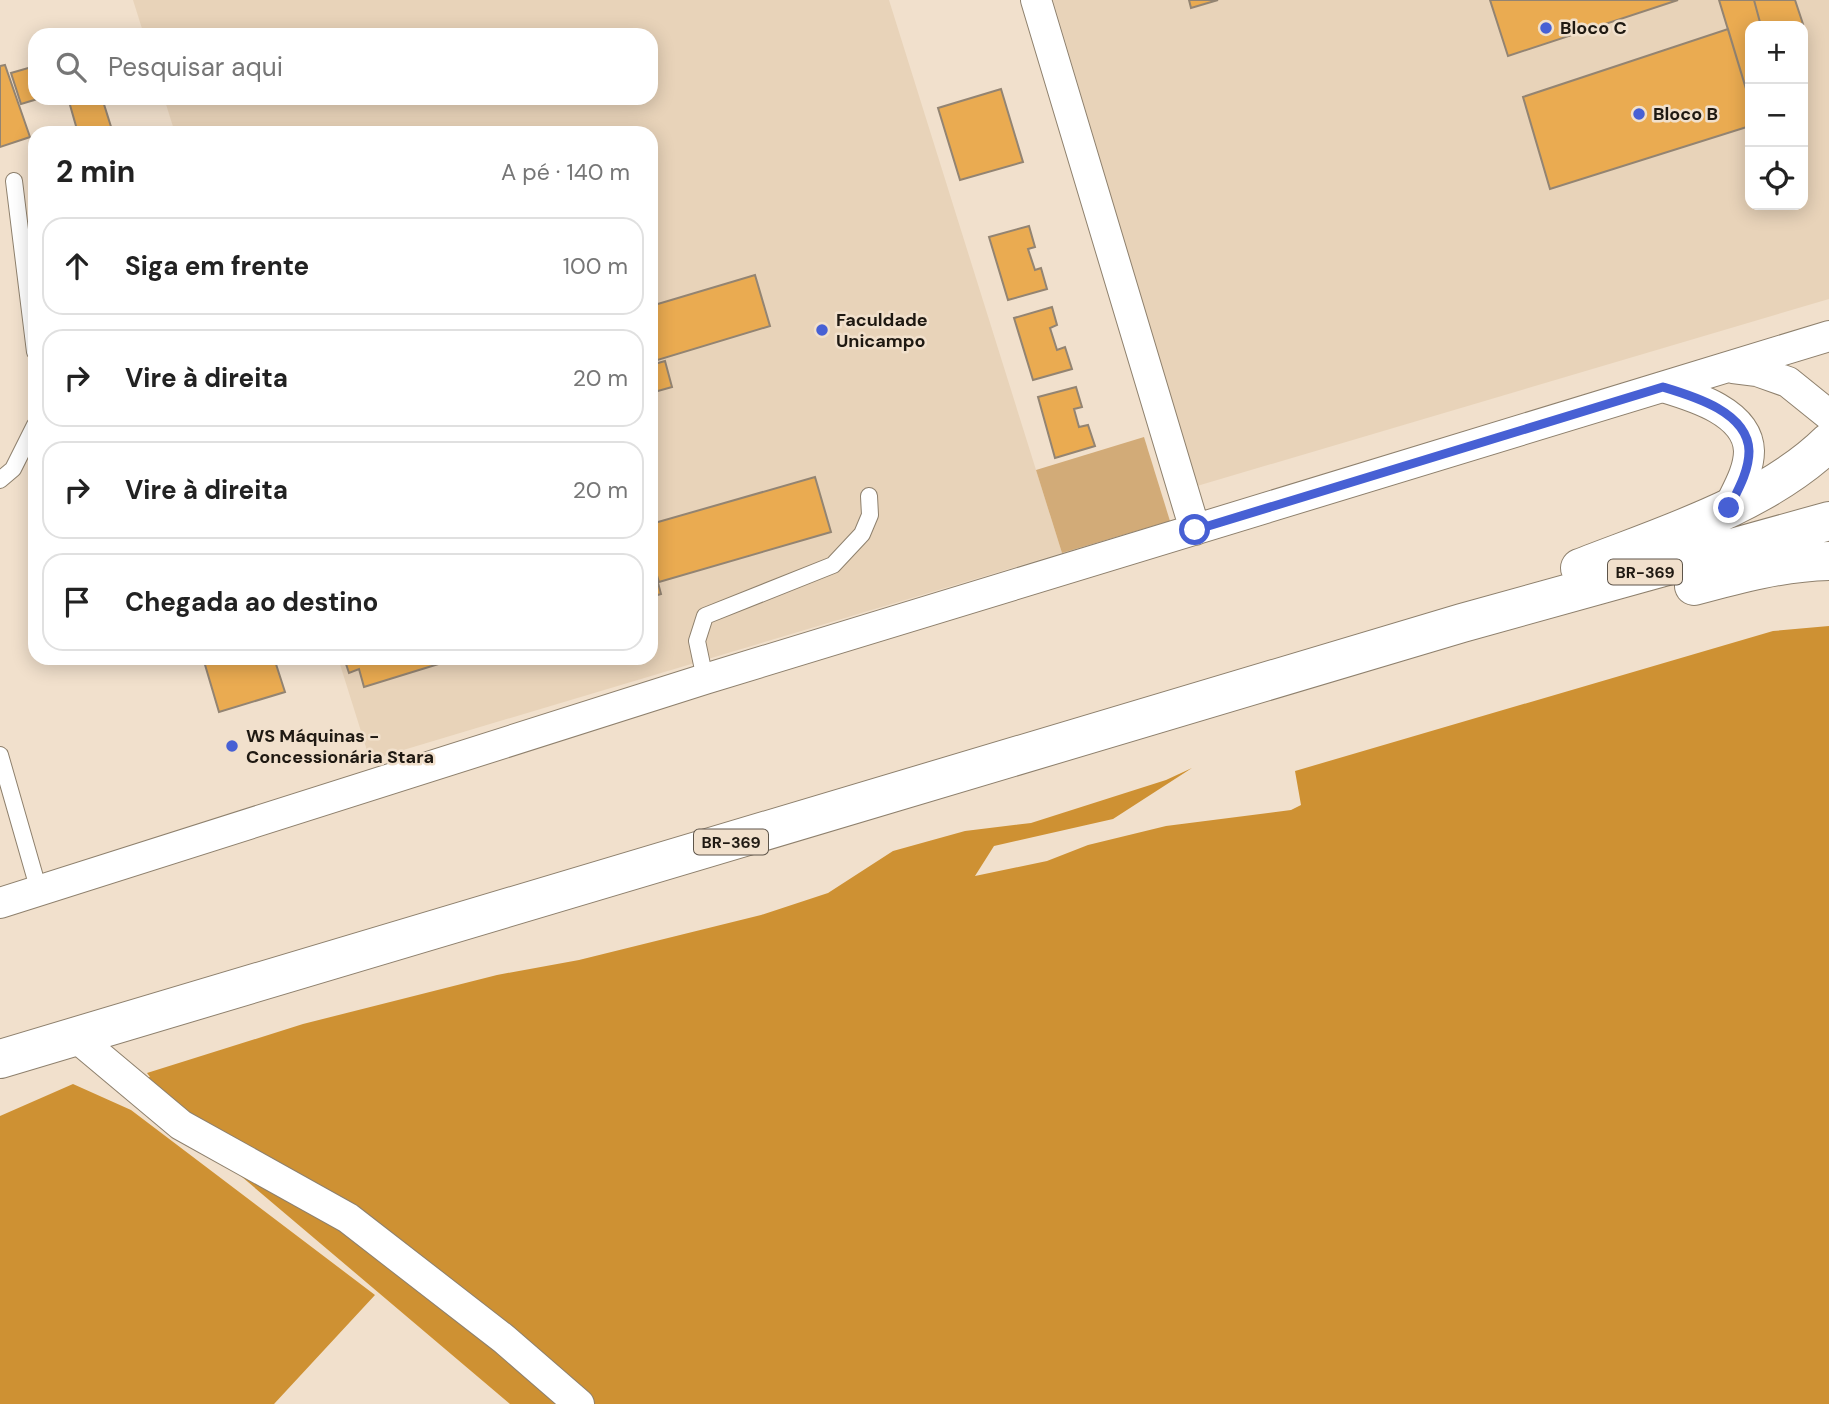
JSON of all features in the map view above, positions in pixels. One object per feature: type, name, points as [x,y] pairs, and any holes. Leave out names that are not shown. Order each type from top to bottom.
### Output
[{"type":"highway","points":[[1462,623],[1556,577],[1729,508],[1809,462],[1829,442]]},
{"type":"highway","name":"BR-369","points":[[0,1059],[1462,623],[1829,521]]},
{"type":"highway","points":[[1462,623],[1551,620],[1648,599],[1736,574],[1809,561],[1829,561]]},
{"type":"street","points":[[1036,0],[1195,530]]},
{"type":"street","points":[[0,903],[705,679],[1829,336]]},
{"type":"street","points":[[1729,367],[1757,371],[1788,382],[1829,415]]},
{"type":"street","points":[[1663,387],[1702,398],[1732,418],[1744,431],[1749,451],[1744,478],[1729,508]]},
{"type":"street","points":[[76,1037],[181,1125],[348,1218],[504,1339],[579,1404]]},
{"type":"lane","points":[[14,181],[28,295]]},
{"type":"lane","points":[[0,480],[13,470],[28,439]]},
{"type":"lane","points":[[705,679],[697,641],[705,616],[833,565],[862,534],[870,515],[869,496]]},
{"type":"lane","points":[[0,755],[39,891]]},
{"type":"shaded area","name":"Faculdade Unicampo","points":[[133,0],[889,0],[1062,553],[370,760],[340,665],[658,665],[658,126],[173,126],[166,105],[658,105],[658,28],[142,28]]},
{"type":"shaded area","points":[[1053,0],[1829,0],[1829,299],[1197,486]]},
{"type":"shaded area","points":[[1144,437],[1170,521],[1062,553],[1036,470]]},
{"type":"shaded area","points":[[1829,626],[1829,1404],[510,1404],[131,1083],[150,1077],[147,1073],[303,1024],[497,975],[579,960],[761,915],[828,893],[893,851],[965,831],[1031,823],[1166,780],[1192,768],[1113,819],[994,846],[975,876],[1047,861],[1088,845],[1166,826],[1291,810],[1301,805],[1295,771],[1773,631]]},
{"type":"shaded area","points":[[73,1084],[131,1110],[375,1295],[274,1404],[0,1404],[0,1116]]},
{"type":"building","points":[[1189,0],[1218,0],[1191,8]]},
{"type":"building","name":"Bloco C","points":[[1490,0],[1678,0],[1508,56]]},
{"type":"building","points":[[1719,0],[1754,0],[1760,21],[1745,21],[1745,86]]},
{"type":"building","points":[[1754,0],[1795,0],[1802,21],[1760,21]]},
{"type":"building","name":"Bloco B","points":[[1728,29],[1745,85],[1745,128],[1550,189],[1523,97]]},
{"type":"building","points":[[5,65],[28,138],[0,147],[0,66]]},
{"type":"building","points":[[28,68],[28,102],[21,104],[11,73]]},
{"type":"building","points":[[1001,89],[1023,162],[960,180],[938,108]]},
{"type":"building","points":[[70,105],[104,105],[111,126],[76,126]]},
{"type":"building","points":[[1029,226],[1035,247],[1028,249],[1035,270],[1041,268],[1047,289],[1008,300],[989,237]]},
{"type":"building","points":[[755,275],[770,326],[658,360],[658,304]]},
{"type":"building","points":[[1052,307],[1057,325],[1050,328],[1057,350],[1065,347],[1072,369],[1033,380],[1014,318]]},
{"type":"building","points":[[665,361],[672,387],[658,391],[658,363]]},
{"type":"building","points":[[1076,387],[1082,407],[1074,409],[1079,427],[1088,425],[1095,446],[1055,458],[1038,397]]},
{"type":"building","points":[[815,477],[831,532],[659,582],[658,522]]},
{"type":"building","points":[[205,665],[276,665],[285,692],[219,712]]},
{"type":"building","points":[[346,665],[435,665],[364,687],[359,669],[349,673]]},
{"type":"place","name":"Bloco C","points":[[1546,28]]},
{"type":"place","name":"Bloco B","points":[[1639,114]]},
{"type":"place","name":"Faculdade Unicampo","points":[[822,330]]},
{"type":"place","name":"WS Máquinas - Concessionária Stara","points":[[232,746]]},
{"type":"route","points":[[1195,530],[1663,387],[1702,398],[1732,418],[1744,431],[1749,451],[1744,478],[1729,508]]}]
